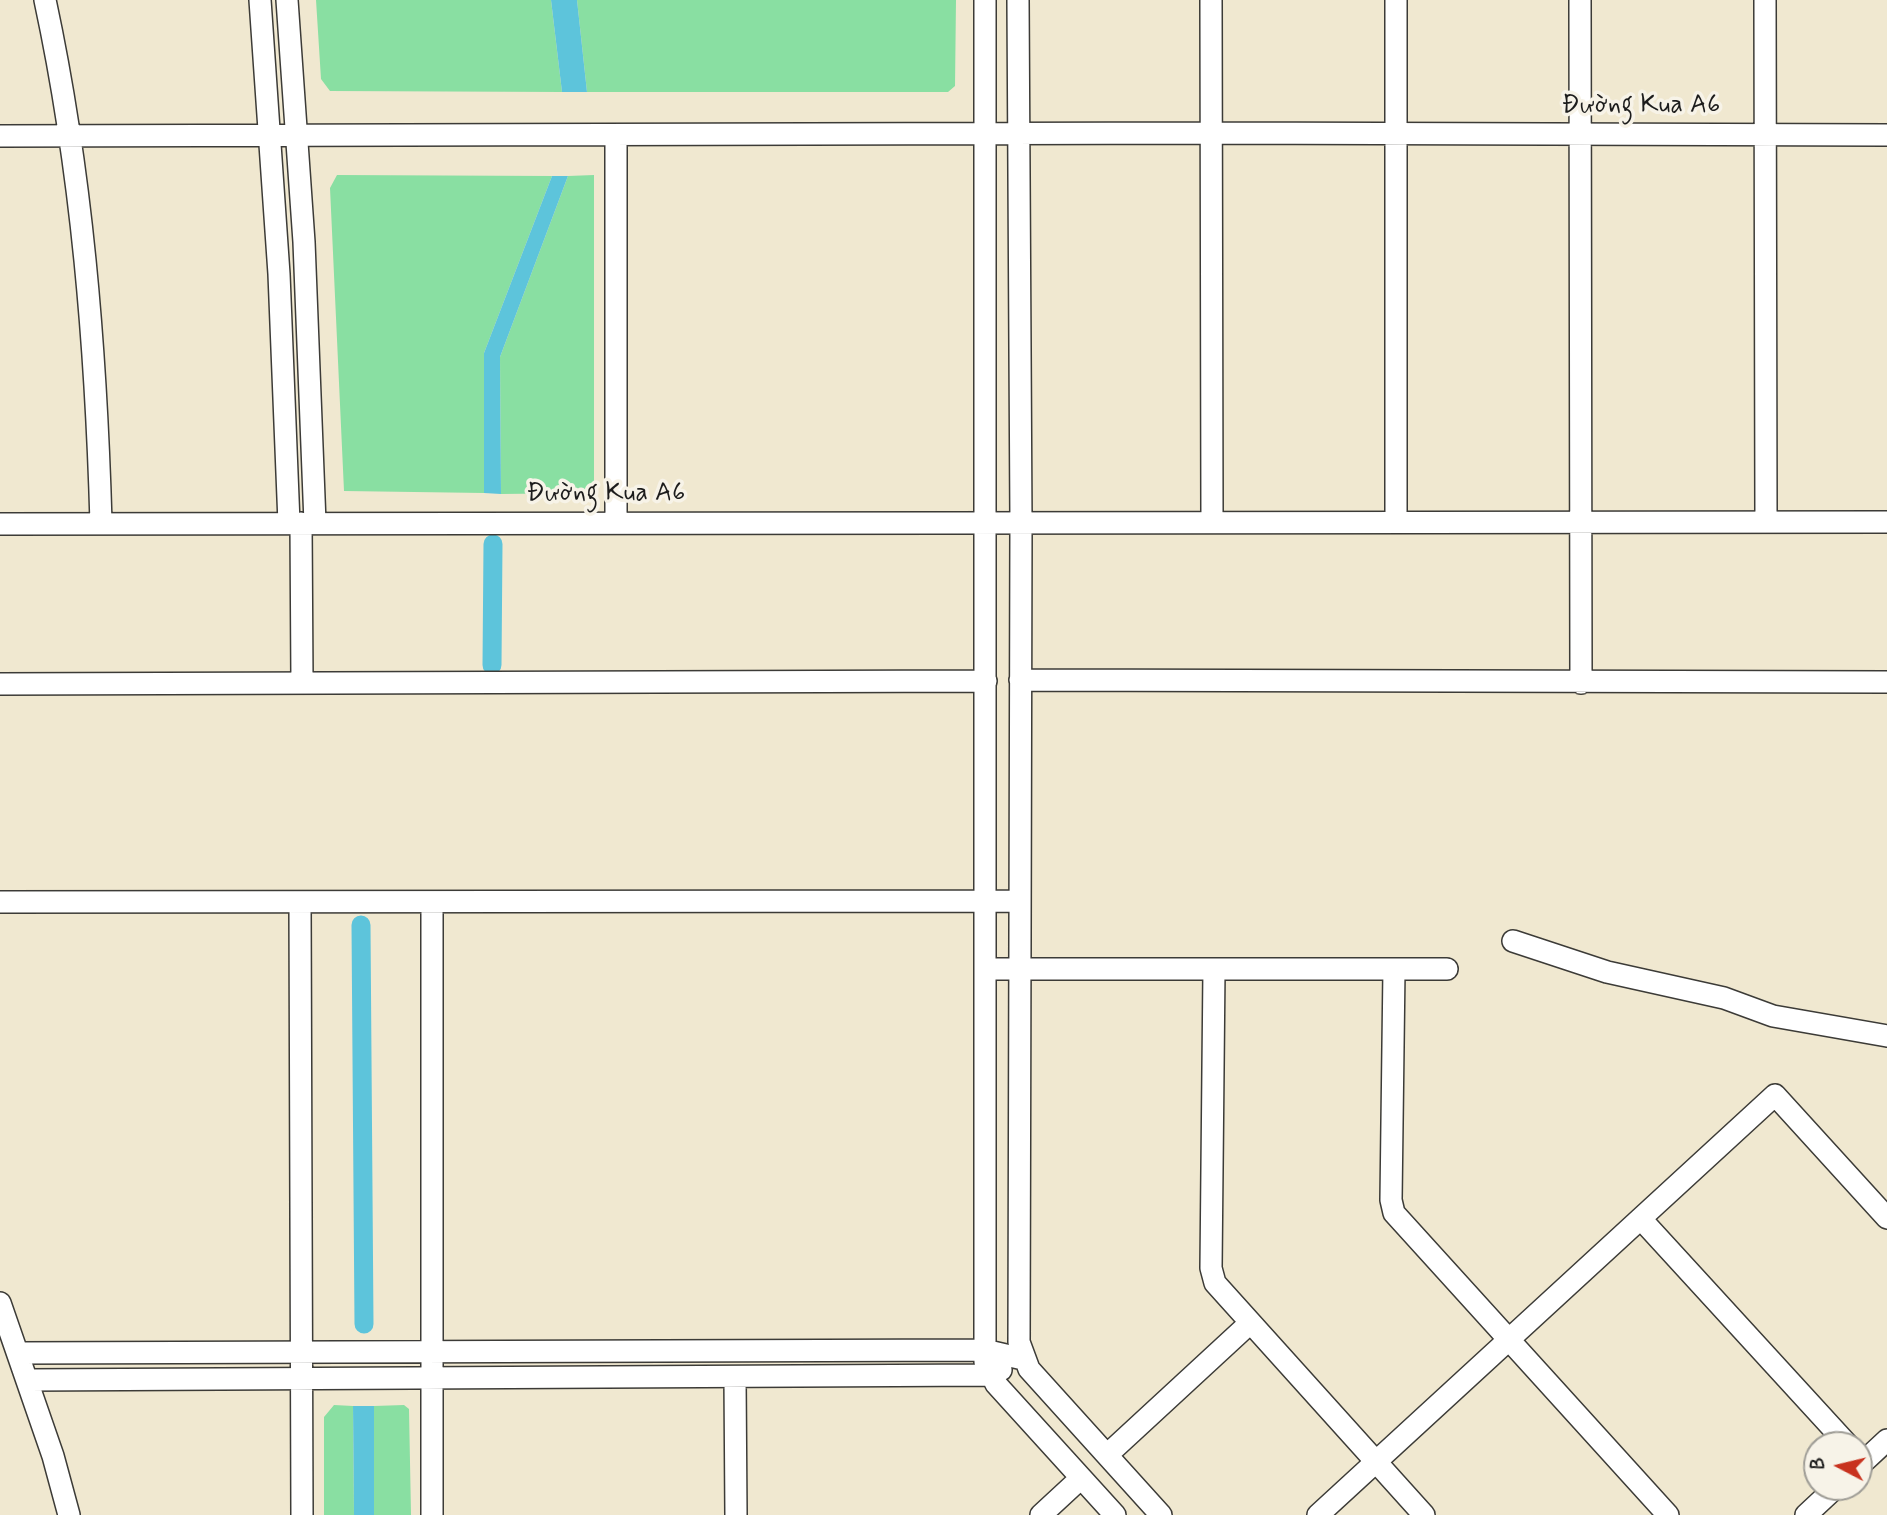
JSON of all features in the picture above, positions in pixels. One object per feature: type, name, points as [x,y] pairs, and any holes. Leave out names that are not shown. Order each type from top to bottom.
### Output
[{"type":"street","points":[[45,0],[69,136],[92,336],[101,523]]},
{"type":"street","points":[[260,0],[302,523]]},
{"type":"street","points":[[287,0],[298,136],[302,682]]},
{"type":"street","points":[[985,0],[987,522],[984,1350],[990,1375],[1115,1515]]},
{"type":"street","points":[[1018,0],[1021,522],[1019,1342],[1023,1359],[1161,1515]]},
{"type":"street","points":[[1210,0],[1212,521]]},
{"type":"street","points":[[1396,0],[1396,521]]},
{"type":"street","points":[[1580,0],[1581,683]]},
{"type":"street","points":[[1765,0],[1766,522]]},
{"type":"street","name":"Đường Kua A6","points":[[0,136],[1211,132],[1887,135]]},
{"type":"street","points":[[616,135],[616,523]]},
{"type":"street","name":"Đường Kua A6","points":[[0,524],[1887,522]]},
{"type":"street","points":[[1020,680],[1887,682]]},
{"type":"street","points":[[0,684],[986,681]]},
{"type":"street","points":[[0,902],[1020,901]]},
{"type":"street","points":[[300,902],[302,1515]]},
{"type":"street","points":[[432,902],[432,1515]]},
{"type":"street","points":[[1513,941],[1607,972],[1724,998],[1773,1016],[1887,1036]]},
{"type":"street","points":[[985,969],[1447,969]]},
{"type":"street","points":[[1214,969],[1211,1268],[1219,1289],[1424,1515]]},
{"type":"street","points":[[1394,969],[1392,1207],[1398,1219],[1668,1515]]},
{"type":"street","points":[[1318,1515],[1775,1095],[1887,1218]]},
{"type":"street","points":[[1641,1219],[1835,1431]]},
{"type":"street","points":[[0,1303],[28,1380],[69,1515]]},
{"type":"street","points":[[1107,1455],[1250,1323]]},
{"type":"street","points":[[18,1353],[303,1350],[984,1350],[1023,1359]]},
{"type":"street","points":[[28,1380],[990,1375],[1023,1359]]},
{"type":"street","points":[[734,1378],[736,1515]]},
{"type":"street","points":[[1873,1451],[1887,1440]]},
{"type":"street","points":[[1041,1515],[1081,1478]]},
{"type":"street","points":[[1806,1515],[1821,1501]]},
{"type":"green space","points":[[316,0],[551,0],[562,92],[330,91],[321,79]]},
{"type":"green space","points":[[577,0],[956,0],[955,86],[948,92],[587,92]]},
{"type":"green space","points":[[337,175],[552,176],[484,353],[484,493],[344,491],[330,188]]},
{"type":"green space","points":[[594,175],[594,489],[588,493],[501,494],[500,357],[568,176]]},
{"type":"green space","points":[[334,1405],[353,1406],[354,1515],[324,1515],[324,1417]]},
{"type":"green space","points":[[404,1405],[409,1409],[411,1515],[374,1515],[374,1406]]},
{"type":"water","points":[[551,0],[577,0],[587,92],[562,92]]},
{"type":"water","points":[[552,176],[568,176],[500,357],[501,494],[484,493],[484,353]]},
{"type":"water","points":[[353,1406],[374,1406],[374,1515],[354,1515]]},
{"type":"waterway","points":[[492,665],[493,544]]},
{"type":"waterway","points":[[361,925],[364,1324]]}]
